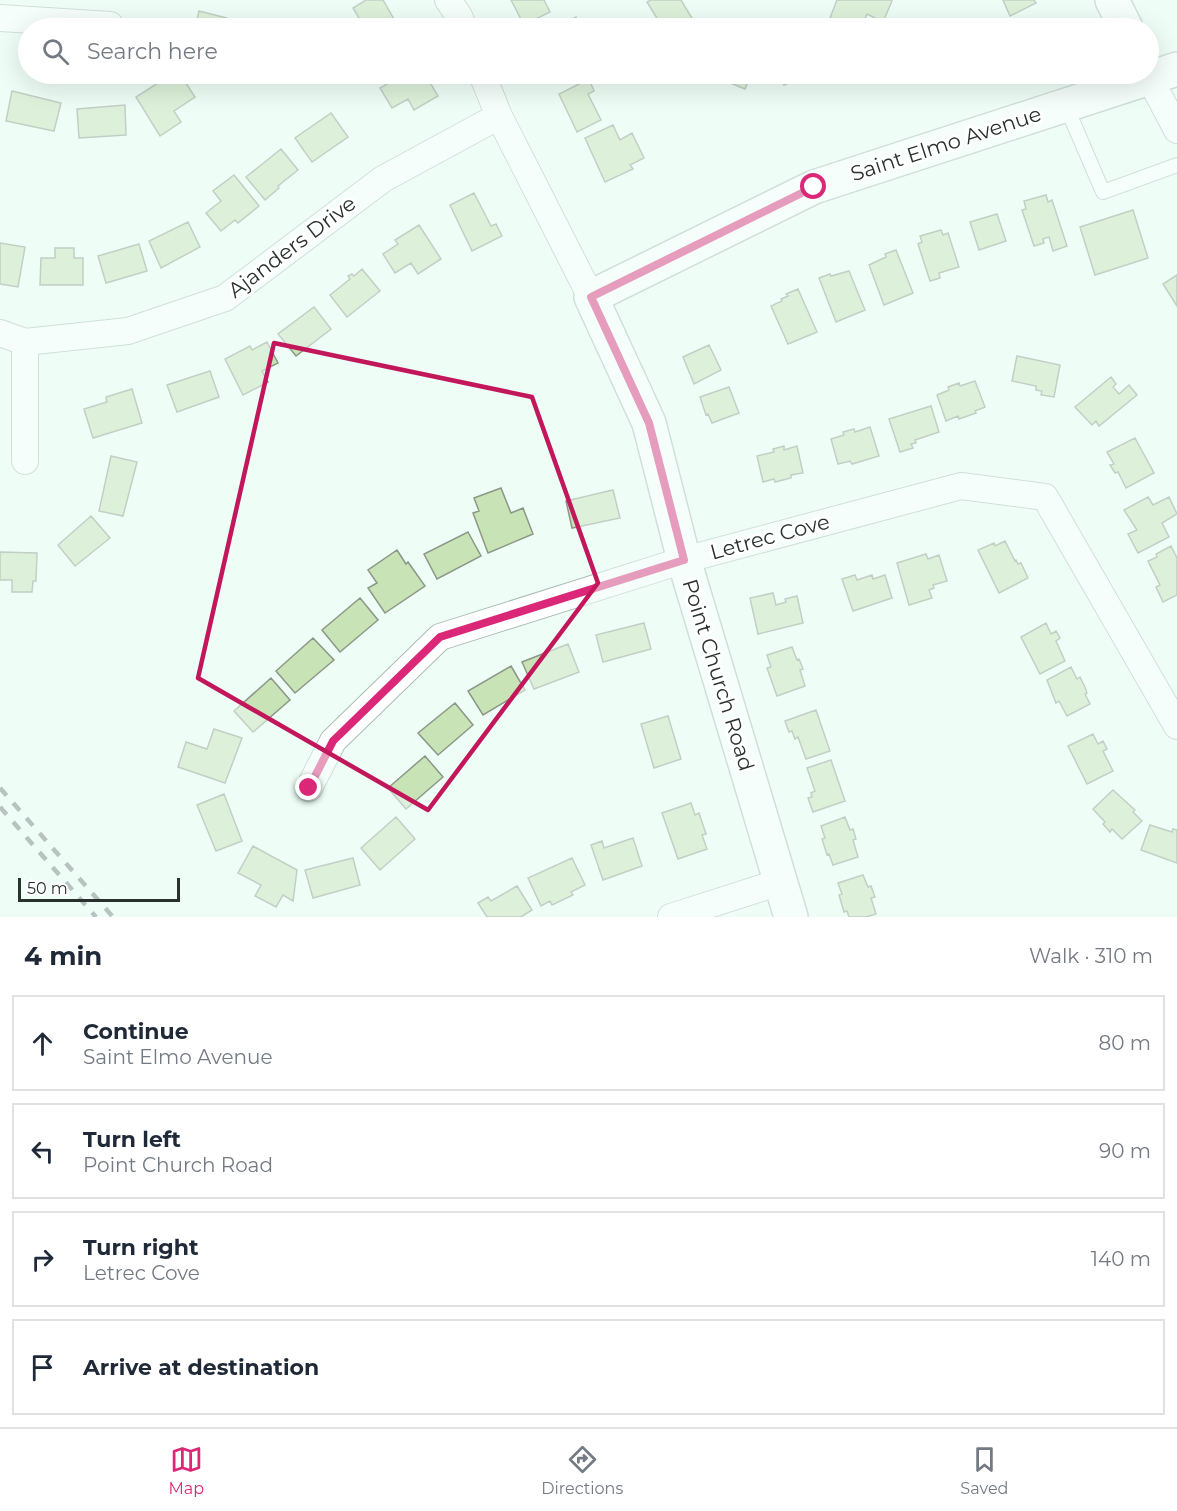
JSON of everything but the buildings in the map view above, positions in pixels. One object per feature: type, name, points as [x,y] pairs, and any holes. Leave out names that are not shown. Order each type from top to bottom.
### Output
[{"type":"street","points":[[448,0],[460,18]]},
{"type":"street","points":[[1112,0],[1120,18]]},
{"type":"street","points":[[0,18],[18,19]]},
{"type":"street","points":[[1159,77],[1177,130]]},
{"type":"street","name":"Point Church Road","points":[[486,84],[498,116],[591,297],[649,423],[684,560],[791,917]]},
{"type":"street","name":"Saint Elmo Avenue","points":[[591,297],[814,187],[1129,84]]},
{"type":"street","name":"Ajanders Drive","points":[[0,333],[25,342],[128,331],[225,298],[383,179],[498,116]]},
{"type":"street","points":[[25,342],[25,461]]},
{"type":"street","name":"Letrec Cove","points":[[309,788],[333,741],[440,637],[684,560],[961,486],[1045,497],[1177,726]]},
{"type":"street","points":[[671,917],[780,882]]},
{"type":"lane","points":[[1066,106],[1103,192],[1177,165]]},
{"type":"highlighted area","points":[[274,343],[532,397],[598,583],[428,810],[198,678]]},
{"type":"railway","points":[[0,788],[113,917]]},
{"type":"railway","points":[[0,807],[96,917]]},
{"type":"route","points":[[309,788],[333,741],[440,637],[684,560],[649,423],[591,297],[814,187]]}]
